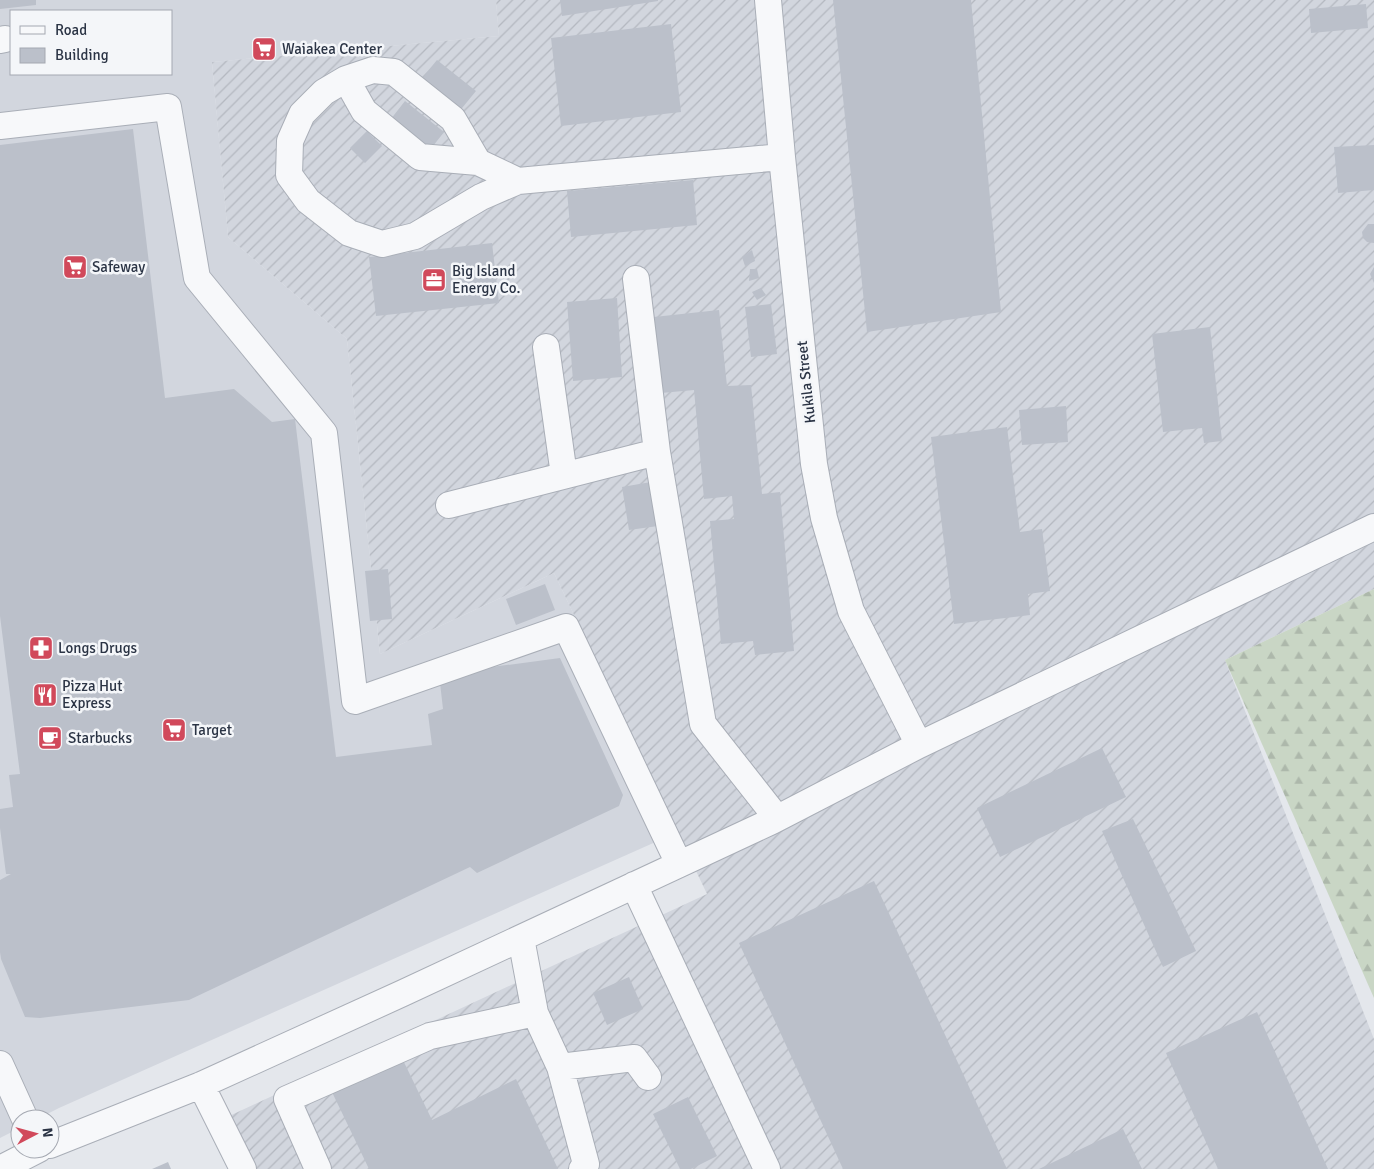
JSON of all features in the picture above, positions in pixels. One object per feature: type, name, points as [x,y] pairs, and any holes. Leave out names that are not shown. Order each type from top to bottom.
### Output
[{"type":"street","name":"Kukila Street","points":[[768,0],[782,157],[814,464],[824,518],[851,611],[919,745]]},
{"type":"street","points":[[478,162],[454,119],[394,72],[373,70],[346,79],[324,92],[302,114],[290,141],[289,175],[308,200],[349,233],[382,244],[415,236],[481,197],[518,181],[782,157]]},
{"type":"street","points":[[346,79],[364,111],[420,157],[478,162],[518,181]]},
{"type":"street","points":[[0,126],[168,107],[196,278],[324,433],[355,700],[566,627],[679,864]]},
{"type":"street","points":[[636,279],[657,452],[703,724],[777,818]]},
{"type":"street","points":[[546,347],[564,475]]},
{"type":"street","points":[[449,505],[657,452]]},
{"type":"street","points":[[60,1141],[201,1085],[522,938],[777,818],[919,745],[1374,527]]},
{"type":"street","points":[[634,885],[767,1169]]},
{"type":"street","points":[[522,938],[535,1013],[560,1067],[586,1164],[582,1169]]},
{"type":"street","points":[[318,1169],[287,1099],[430,1036],[535,1013]]},
{"type":"street","points":[[560,1067],[634,1058],[648,1077]]},
{"type":"street","points":[[0,1064],[20,1109]]},
{"type":"street","points":[[201,1085],[243,1169]]},
{"type":"street","points":[[0,1169],[20,1159]]},
{"type":"shaded area","points":[[0,0],[496,0],[499,36],[212,62],[228,237],[347,339],[380,654],[554,573],[678,832],[57,1109],[10,1109],[10,1133],[0,1138]]},
{"type":"shaded area","points":[[496,0],[1374,0],[1374,589],[1225,660],[1374,1039],[1374,1169],[249,1169],[225,1118],[707,894],[554,573],[380,654],[347,339],[228,237],[212,62],[499,36]]},
{"type":"green space","points":[[1374,589],[1374,998],[1225,660]]},
{"type":"building","points":[[0,0],[36,0],[36,5],[0,9]]},
{"type":"building","points":[[560,0],[658,0],[658,1],[562,16]]},
{"type":"building","points":[[833,0],[971,0],[1001,312],[867,332]]},
{"type":"building","points":[[1366,4],[1368,28],[1311,33],[1309,9]]},
{"type":"building","points":[[671,24],[681,112],[561,126],[551,38]]},
{"type":"building","points":[[437,60],[476,91],[458,113],[419,82]]},
{"type":"building","points":[[405,101],[444,132],[426,155],[387,124]]},
{"type":"building","name":"Target","points":[[133,129],[165,398],[234,389],[272,422],[295,419],[336,757],[432,745],[428,714],[443,709],[439,674],[560,658],[623,795],[619,806],[477,873],[470,867],[189,1000],[40,1018],[25,1017],[1,959],[0,952],[0,880],[11,874],[6,874],[0,828],[0,809],[13,807],[9,775],[20,774],[0,616],[0,145]]},
{"type":"building","points":[[367,131],[382,146],[365,163],[350,148]]},
{"type":"building","points":[[1374,145],[1374,190],[1338,193],[1334,147]]},
{"type":"building","points":[[693,180],[697,225],[571,237],[567,191]]},
{"type":"building","points":[[1368,224],[1374,224],[1374,243],[1367,242],[1363,238],[1362,232]]},
{"type":"building","name":"Big Island Energy Co.","points":[[492,243],[499,303],[376,316],[369,257]]},
{"type":"building","points":[[752,250],[755,261],[745,266],[742,257]]},
{"type":"building","points":[[1374,267],[1374,283],[1370,274]]},
{"type":"building","points":[[750,269],[757,269],[759,278],[749,281]]},
{"type":"building","points":[[761,288],[766,295],[757,300],[752,292]]},
{"type":"building","points":[[617,298],[622,377],[573,381],[567,302]]},
{"type":"building","points":[[771,304],[777,354],[751,357],[745,307]]},
{"type":"building","points":[[719,310],[727,386],[751,385],[762,494],[780,492],[794,651],[755,655],[753,641],[721,644],[710,521],[734,519],[732,496],[704,499],[694,390],[661,393],[654,317]]},
{"type":"building","points":[[1210,327],[1222,441],[1204,443],[1202,428],[1163,432],[1152,334]]},
{"type":"building","points":[[1066,406],[1068,442],[1022,445],[1019,410]]},
{"type":"building","points":[[1007,427],[1020,532],[1042,529],[1050,591],[1028,594],[1030,615],[954,624],[931,437]]},
{"type":"building","points":[[651,482],[658,526],[629,530],[622,487]]},
{"type":"building","points":[[388,569],[392,619],[370,621],[365,571]]},
{"type":"building","points":[[545,584],[555,610],[516,625],[506,599]]},
{"type":"building","points":[[1102,748],[1126,797],[1000,857],[977,808]]},
{"type":"building","points":[[1133,819],[1196,951],[1163,967],[1102,831]]},
{"type":"building","points":[[874,881],[1007,1169],[843,1169],[739,943]]},
{"type":"building","points":[[629,977],[643,1009],[607,1025],[593,993]]},
{"type":"building","points":[[1257,1012],[1328,1169],[1218,1169],[1166,1053]]},
{"type":"building","points":[[401,1056],[432,1120],[516,1079],[558,1169],[369,1169],[331,1090]]},
{"type":"building","points":[[688,1097],[717,1156],[691,1169],[680,1169],[653,1114]]},
{"type":"building","points":[[1123,1129],[1142,1169],[1039,1169]]},
{"type":"building","points":[[168,1162],[171,1169],[152,1169]]},
{"type":"place","name":"Waiakea Center","points":[[264,49]]},
{"type":"place","name":"Safeway","points":[[75,267]]},
{"type":"place","name":"Big Island Energy Co.","points":[[434,280]]},
{"type":"place","name":"Longs Drugs","points":[[41,648]]},
{"type":"place","name":"Pizza Hut Express","points":[[45,695]]},
{"type":"place","name":"Target","points":[[174,730]]},
{"type":"place","name":"Starbucks","points":[[50,738]]}]
